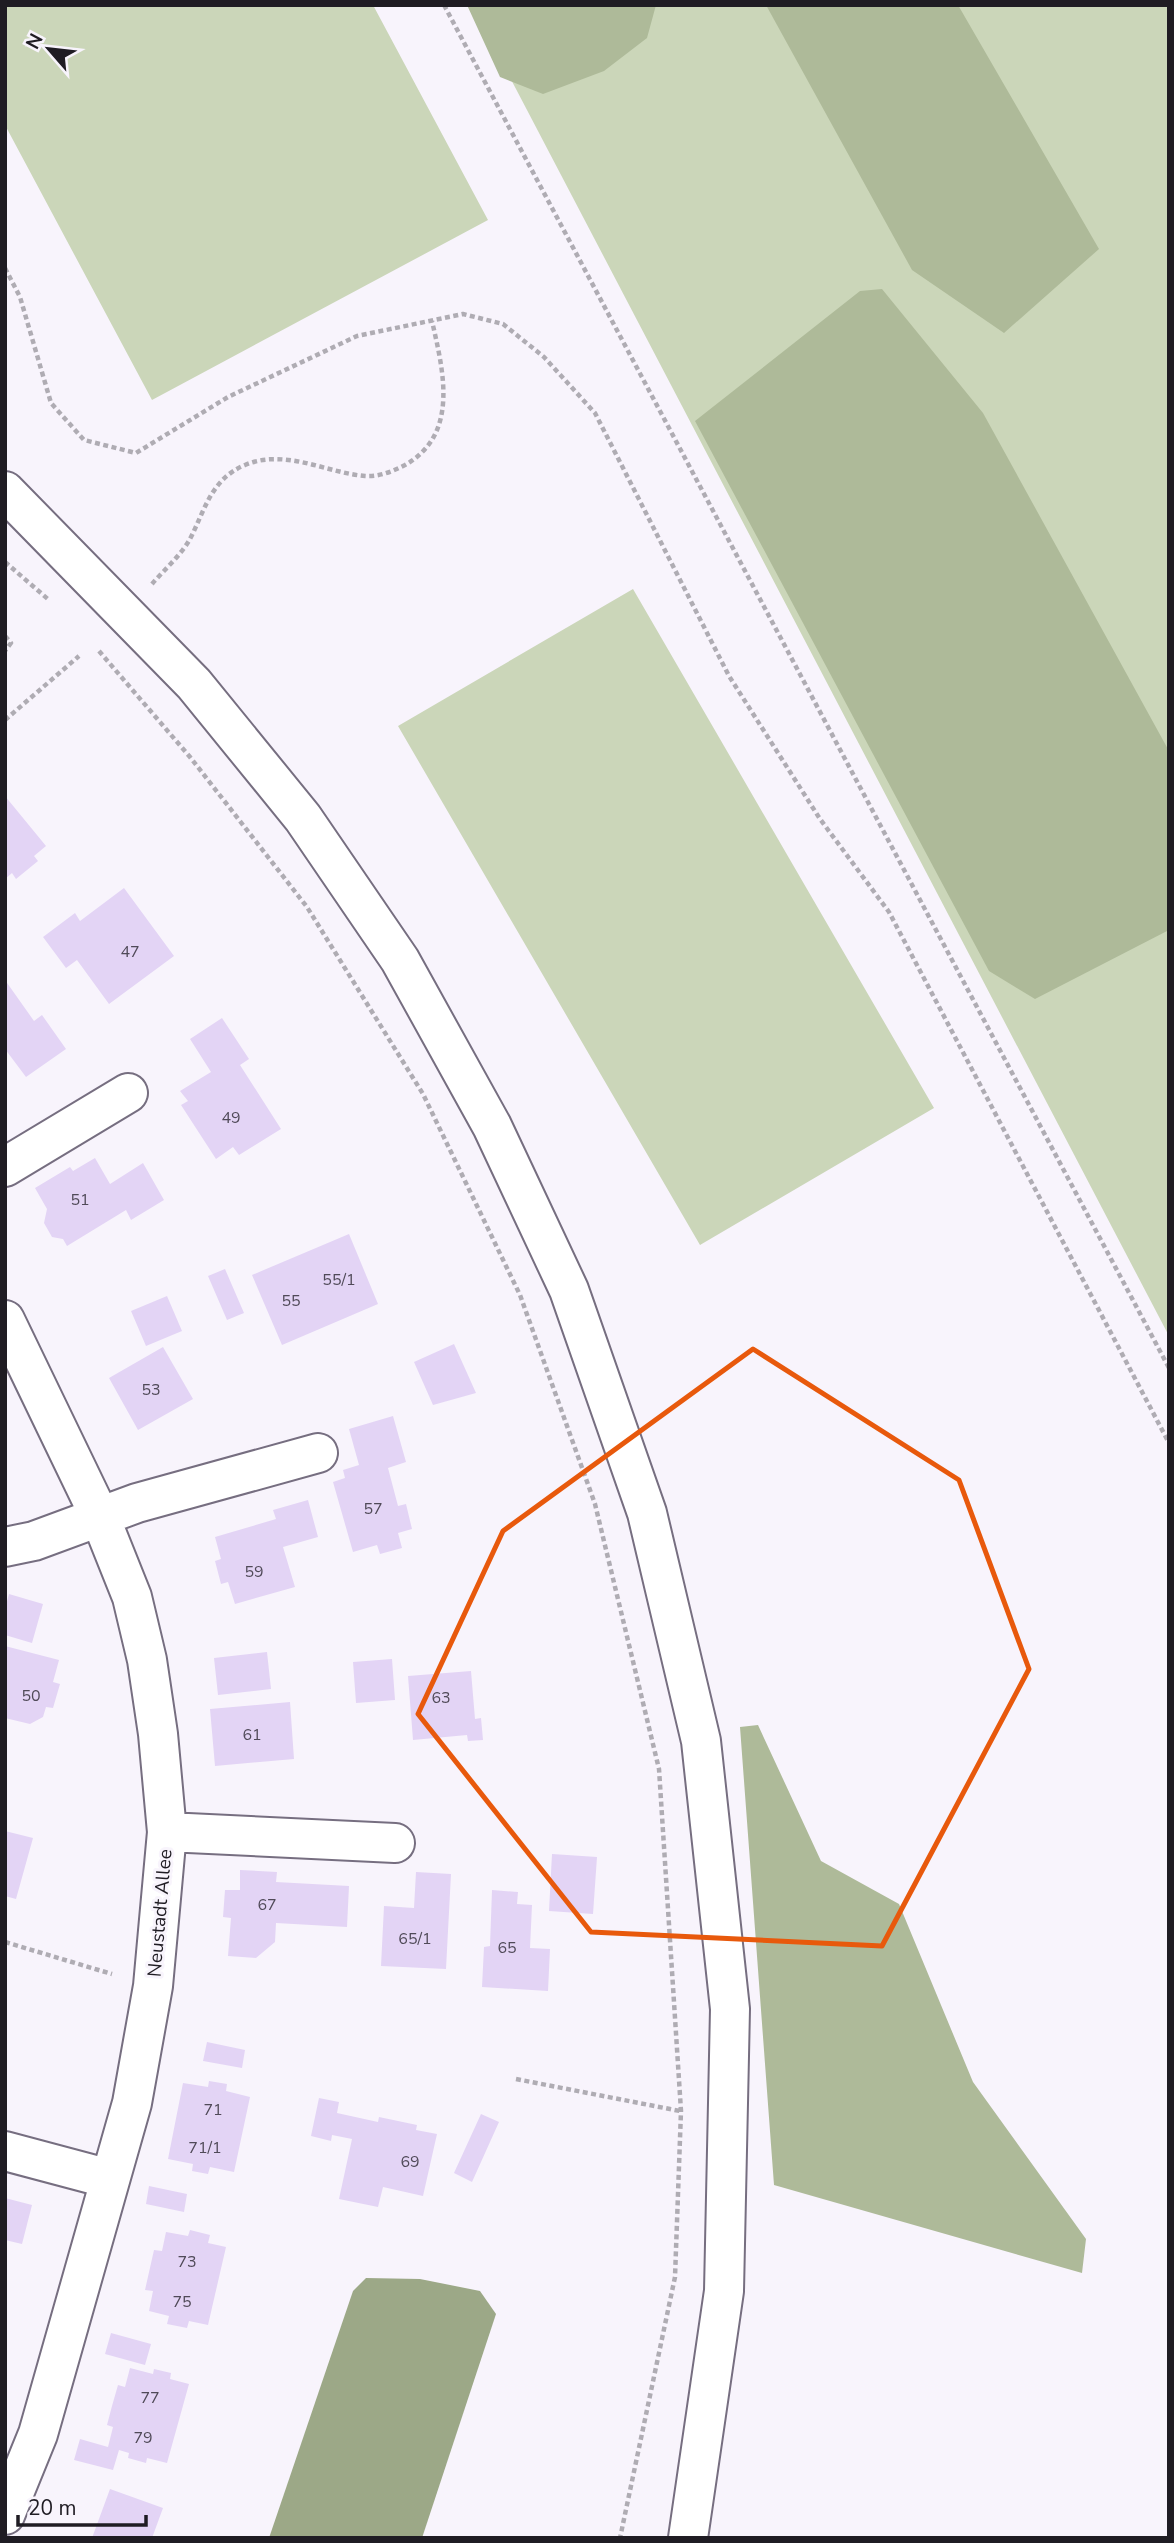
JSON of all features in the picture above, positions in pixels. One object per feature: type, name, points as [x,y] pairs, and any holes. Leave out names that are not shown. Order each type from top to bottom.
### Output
[{"type":"street","points":[[5,491],[194,684],[303,818],[400,960],[492,1126],[569,1290],[647,1513],[701,1741],[730,2009],[724,2291],[688,2538]]},
{"type":"street","points":[[5,1167],[128,1093]]},
{"type":"street","name":"Neustadt Allee","points":[[5,1320],[100,1517],[132,1597],[147,1660],[158,1734],[167,1832],[153,1986],[132,2103],[38,2434],[5,2515]]},
{"type":"street","points":[[5,1547],[34,1541],[137,1503],[318,1453]]},
{"type":"street","points":[[167,1832],[395,1843]]},
{"type":"street","points":[[5,2151],[110,2179]]},
{"type":"path","points":[[444,5],[1169,1368]]},
{"type":"path","points":[[5,268],[20,297],[51,403],[85,440],[136,453],[228,397],[357,336],[463,313],[503,324],[544,357],[595,413],[729,676],[820,819],[889,912],[1169,1443]]},
{"type":"path","points":[[150,586],[189,541],[204,501],[225,479],[246,464],[276,460],[322,465],[366,476],[390,473],[413,460],[435,438],[443,410],[445,378],[432,321]]},
{"type":"path","points":[[5,562],[51,602]]},
{"type":"path","points":[[5,636],[11,643],[5,651]]},
{"type":"path","points":[[97,648],[190,757],[307,907],[423,1094],[520,1295],[594,1504],[659,1769],[681,2111],[675,2277],[621,2538]]},
{"type":"path","points":[[5,720],[79,656]]},
{"type":"path","points":[[5,1942],[153,1986]]},
{"type":"path","points":[[516,2079],[681,2111]]},
{"type":"highlighted area","points":[[753,1349],[959,1480],[1029,1669],[882,1946],[591,1932],[418,1714],[503,1531]]},
{"type":"shaded area","points":[[5,5],[373,5],[488,220],[152,400],[5,125]]},
{"type":"shaded area","points":[[467,5],[656,5],[647,38],[604,71],[543,94],[500,77]]},
{"type":"shaded area","points":[[472,5],[1169,5],[1169,1336]]},
{"type":"shaded area","points":[[766,5],[958,5],[1099,249],[1004,333],[912,270]]},
{"type":"shaded area","points":[[882,289],[983,413],[1169,751],[1169,930],[1035,999],[989,971],[695,421],[860,291]]},
{"type":"shaded area","points":[[633,589],[934,1108],[700,1245],[398,726]]},
{"type":"shaded area","points":[[758,1725],[821,1861],[899,1904],[973,2082],[1086,2239],[1082,2273],[774,2185],[740,1727]]},
{"type":"shaded area","points":[[366,2278],[420,2279],[480,2291],[496,2314],[422,2538],[269,2538],[353,2291]]},
{"type":"building","points":[[5,796],[46,846],[34,856],[38,861],[16,879],[12,873],[5,879]]},
{"type":"building","points":[[124,888],[174,956],[109,1004],[77,960],[66,968],[43,937],[75,913],[80,921]]},
{"type":"building","points":[[5,980],[34,1021],[42,1015],[66,1049],[26,1077],[5,1049]]},
{"type":"building","points":[[222,1018],[249,1059],[240,1065],[281,1129],[239,1155],[233,1147],[216,1159],[181,1105],[188,1101],[180,1091],[211,1072],[190,1039]]},
{"type":"building","points":[[95,1158],[110,1184],[143,1163],[164,1200],[131,1220],[126,1210],[67,1246],[63,1239],[52,1237],[44,1223],[47,1209],[35,1188],[70,1167],[73,1171]]},
{"type":"building","points":[[349,1234],[378,1304],[282,1345],[252,1275]]},
{"type":"building","points":[[225,1269],[244,1313],[227,1320],[208,1276]]},
{"type":"building","points":[[167,1296],[182,1331],[146,1346],[131,1311]]},
{"type":"building","points":[[454,1344],[476,1393],[433,1405],[414,1362]]},
{"type":"building","points":[[163,1347],[193,1399],[138,1430],[109,1378]]},
{"type":"building","points":[[393,1416],[406,1462],[388,1468],[398,1506],[406,1504],[412,1529],[398,1533],[402,1548],[380,1554],[377,1545],[353,1552],[333,1482],[345,1478],[343,1470],[359,1465],[349,1429]]},
{"type":"building","points":[[308,1500],[318,1537],[283,1547],[295,1587],[235,1604],[228,1582],[221,1584],[215,1561],[221,1559],[215,1537],[276,1519],[273,1510]]},
{"type":"building","points":[[9,1594],[43,1604],[32,1643],[5,1635],[5,1609]]},
{"type":"building","points":[[5,1646],[59,1660],[53,1682],[60,1684],[53,1708],[46,1707],[43,1717],[30,1724],[5,1718]]},
{"type":"building","points":[[267,1652],[271,1689],[218,1695],[214,1658]]},
{"type":"building","points":[[392,1659],[395,1700],[356,1703],[353,1662]]},
{"type":"building","points":[[471,1671],[475,1719],[481,1718],[483,1740],[468,1741],[467,1735],[413,1740],[408,1676]]},
{"type":"building","points":[[290,1702],[294,1759],[215,1766],[210,1709]]},
{"type":"building","points":[[5,1831],[33,1838],[16,1899],[5,1896]]},
{"type":"building","points":[[552,1854],[597,1857],[593,1914],[549,1911]]},
{"type":"building","points":[[240,1870],[277,1872],[276,1882],[349,1886],[347,1927],[276,1923],[275,1942],[256,1958],[228,1956],[231,1918],[223,1917],[225,1890],[240,1890]]},
{"type":"building","points":[[416,1872],[451,1874],[446,1969],[381,1966],[384,1906],[414,1908]]},
{"type":"building","points":[[492,1890],[518,1892],[517,1904],[532,1905],[530,1948],[550,1949],[548,1991],[482,1987],[484,1947],[490,1946]]},
{"type":"building","points":[[207,2042],[245,2050],[242,2068],[203,2061]]},
{"type":"building","points":[[209,2081],[227,2084],[226,2091],[250,2097],[234,2172],[210,2167],[208,2174],[192,2171],[193,2164],[168,2159],[183,2083],[208,2087]]},
{"type":"building","points":[[319,2098],[339,2102],[337,2113],[378,2122],[379,2117],[417,2125],[416,2130],[437,2134],[423,2196],[383,2187],[378,2207],[339,2199],[352,2139],[332,2135],[331,2141],[311,2136]]},
{"type":"building","points":[[481,2114],[499,2122],[472,2182],[454,2173]]},
{"type":"building","points":[[149,2186],[187,2194],[184,2212],[146,2204]]},
{"type":"building","points":[[5,2198],[32,2205],[22,2244],[5,2240]]},
{"type":"building","points":[[190,2230],[210,2235],[208,2243],[226,2247],[208,2325],[189,2321],[187,2328],[167,2324],[169,2316],[149,2311],[153,2291],[145,2290],[154,2250],[162,2251],[166,2232],[188,2236]]},
{"type":"building","points":[[111,2333],[151,2344],[145,2365],[105,2354]]},
{"type":"building","points":[[130,2368],[153,2374],[154,2369],[171,2373],[170,2379],[189,2384],[167,2463],[147,2458],[146,2463],[128,2458],[129,2453],[119,2450],[113,2470],[74,2460],[80,2439],[108,2447],[113,2427],[107,2425],[112,2406],[118,2385],[125,2387]]},
{"type":"building","points":[[110,2489],[163,2508],[152,2538],[92,2538]]}]
